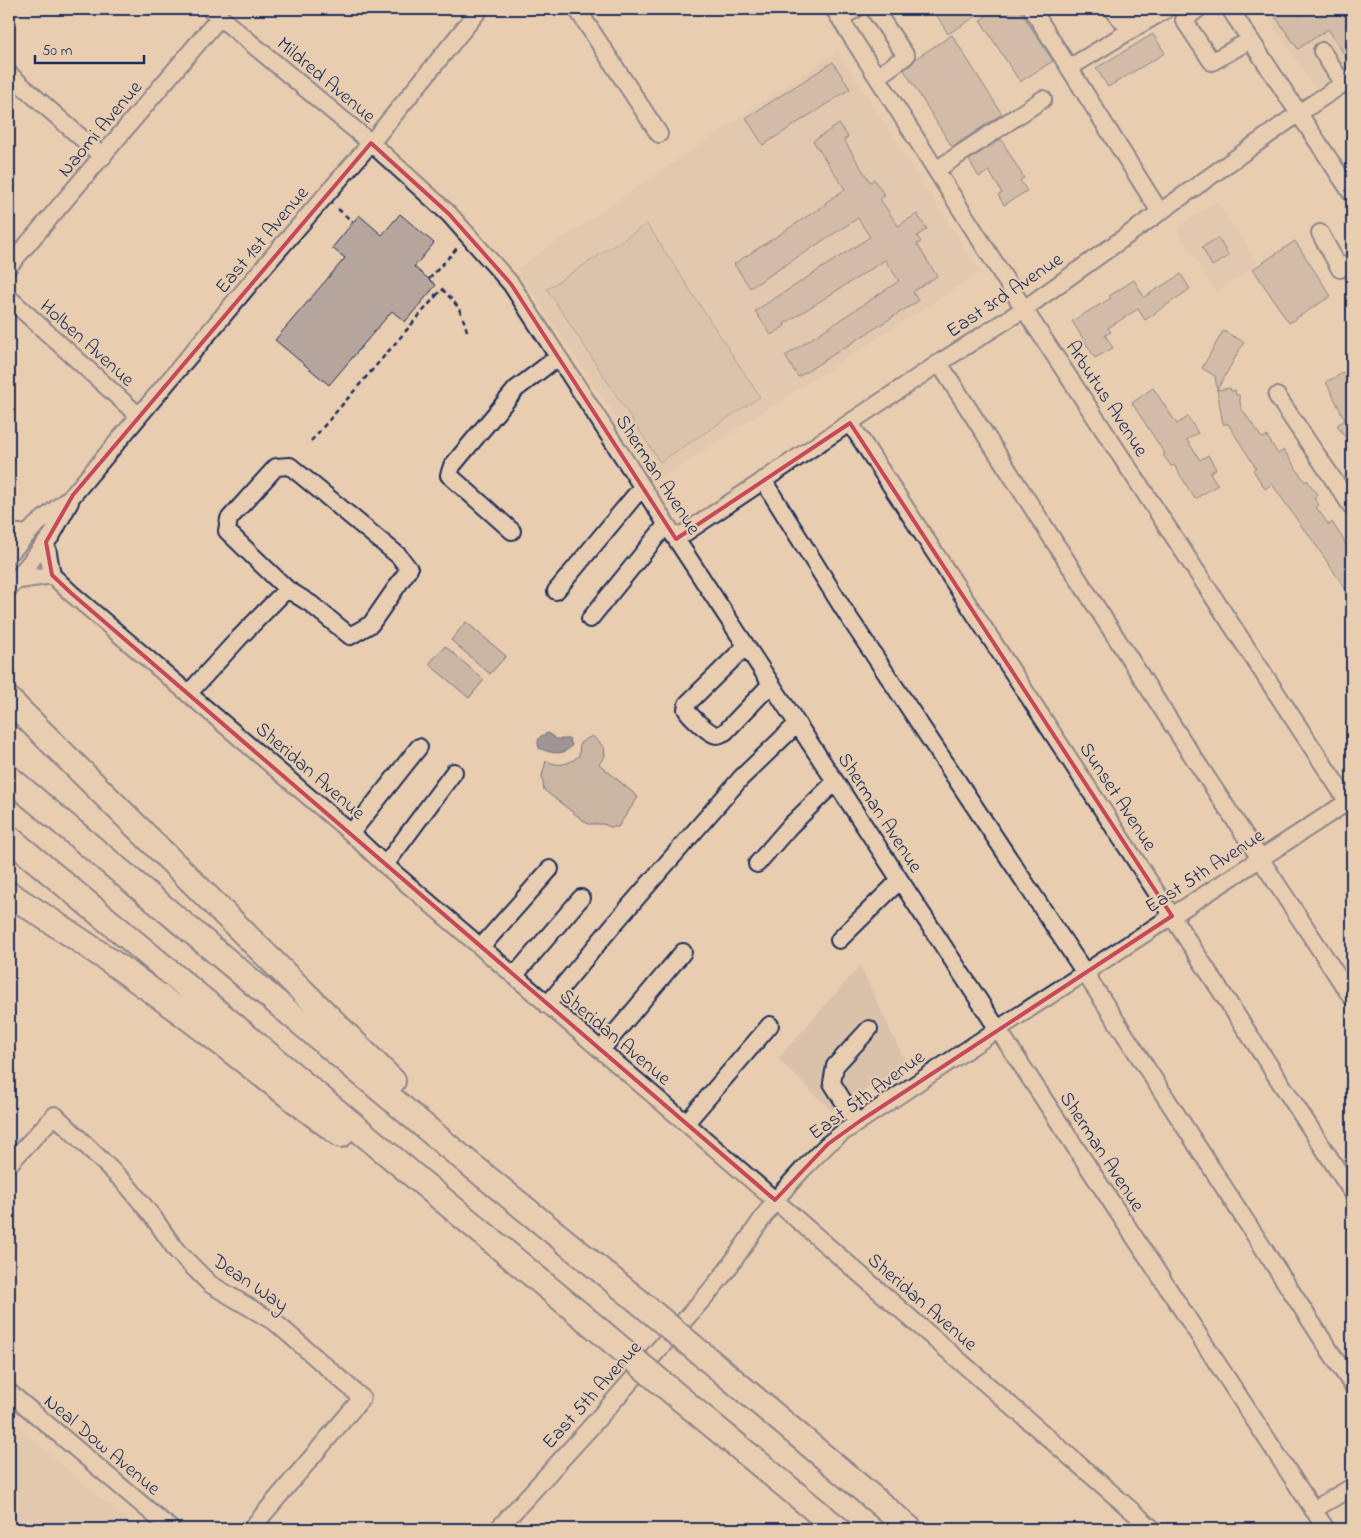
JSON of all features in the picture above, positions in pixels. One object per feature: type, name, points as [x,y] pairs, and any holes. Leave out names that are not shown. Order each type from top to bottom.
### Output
[{"type":"highway","points":[[9,700],[396,1084],[449,1147]]},
{"type":"highway","points":[[9,778],[449,1147],[636,1299],[910,1529]]},
{"type":"highway","points":[[9,838],[838,1529]]},
{"type":"highway","points":[[9,894],[163,998],[301,1106],[380,1163],[412,1175]]},
{"type":"street","name":"East 1st Avenue","points":[[9,554],[36,525],[73,495],[274,255],[371,143],[480,9]]},
{"type":"street","points":[[577,9],[659,134]]},
{"type":"street","points":[[837,13],[856,9]]},
{"type":"street","points":[[874,9],[906,56],[877,77]]},
{"type":"street","points":[[1032,9],[1160,212]]},
{"type":"street","points":[[1118,12],[1127,25],[1140,17],[1166,9]]},
{"type":"street","points":[[1198,9],[1184,20],[1212,62],[1250,40]]},
{"type":"street","points":[[1230,9],[1352,194]]},
{"type":"street","name":"Mildred Avenue","points":[[215,13],[371,143]]},
{"type":"street","name":"Naomi Avenue","points":[[9,266],[103,157],[215,13]]},
{"type":"street","name":"Arbutus Avenue","points":[[837,13],[1024,309],[1351,803]]},
{"type":"street","points":[[1069,68],[1140,17]]},
{"type":"street","points":[[1322,51],[1348,81]]},
{"type":"street","points":[[9,74],[103,157]]},
{"type":"street","name":"East 3rd Avenue","points":[[676,539],[939,362],[1024,309],[1299,113],[1348,81]]},
{"type":"street","points":[[936,170],[1043,99]]},
{"type":"street","name":"Sherman Avenue","points":[[371,143],[449,214],[510,284],[666,525],[1326,1529]]},
{"type":"street","points":[[1320,233],[1340,269],[1352,262]]},
{"type":"street","name":"Holben Avenue","points":[[9,298],[139,416]]},
{"type":"street","points":[[512,531],[449,475],[452,466],[516,389],[558,357]]},
{"type":"street","points":[[939,362],[1028,503],[1352,998]]},
{"type":"street","points":[[1277,396],[1352,507]]},
{"type":"street","name":"Sunset Avenue","points":[[850,423],[1352,1192]]},
{"type":"street","points":[[290,466],[399,556],[409,568],[370,624],[350,636],[311,604],[287,589],[227,531],[229,519],[276,467],[290,466]]},
{"type":"street","points":[[764,480],[844,610],[1085,973],[1352,1385]]},
{"type":"street","points":[[556,591],[642,487]]},
{"type":"street","name":"East 1st Avenue","points":[[12,584],[52,535],[73,495]]},
{"type":"street","points":[[590,619],[666,525]]},
{"type":"street","points":[[9,532],[28,534]]},
{"type":"street","points":[[12,584],[52,575],[46,542]]},
{"type":"street","name":"Sheridan Avenue","points":[[52,575],[108,626],[351,833],[385,865],[686,1123],[1153,1529]]},
{"type":"street","points":[[188,694],[287,589]]},
{"type":"street","points":[[746,646],[687,704],[688,714],[712,734],[719,735],[725,732],[771,684]]},
{"type":"street","points":[[547,1005],[614,924],[741,778],[797,724]]},
{"type":"street","points":[[351,833],[419,747]]},
{"type":"street","points":[[385,865],[454,772]]},
{"type":"street","points":[[757,864],[790,826],[835,782]]},
{"type":"street","name":"East 5th Avenue","points":[[498,1529],[710,1291],[727,1270],[775,1200],[828,1144],[998,1029],[1261,858],[1351,803]]},
{"type":"street","points":[[481,948],[550,869]]},
{"type":"street","points":[[839,940],[900,880]]},
{"type":"street","points":[[514,976],[581,898]]},
{"type":"street","points":[[601,1050],[683,952]]},
{"type":"street","points":[[686,1123],[770,1025]]},
{"type":"street","points":[[857,1123],[832,1083],[835,1066],[869,1028]]},
{"type":"street","name":"Dean Way","points":[[9,1164],[54,1115],[127,1185],[176,1250],[210,1284],[276,1323],[362,1398],[251,1529]]},
{"type":"street","name":"Neal Dow Avenue","points":[[9,1392],[171,1529]]},
{"type":"street","points":[[1313,1510],[1352,1487]]},
{"type":"path","points":[[338,209],[353,222]]},
{"type":"path","points":[[429,279],[464,241]]},
{"type":"path","points":[[311,441],[442,289],[454,300],[461,310],[467,331]]},
{"type":"path","points":[[431,291],[436,296]]},
{"type":"highlighted area","points":[[371,143],[449,214],[511,284],[676,539],[850,423],[1172,916],[860,1121],[828,1144],[775,1200],[71,593],[52,575],[46,542],[73,495]]},
{"type":"shaded area","points":[[1263,9],[1351,9],[1352,73],[1331,87],[1317,87],[1311,83]]},
{"type":"shaded area","points":[[838,51],[980,272],[658,480],[516,269]]},
{"type":"shaded area","points":[[1217,201],[1258,264],[1216,292],[1176,228]]},
{"type":"shaded area","points":[[647,224],[760,397],[660,462],[547,289]]},
{"type":"shaded area","points":[[466,622],[506,656],[490,674],[451,640]]},
{"type":"shaded area","points":[[445,646],[484,680],[469,698],[429,664]]},
{"type":"shaded area","points":[[549,733],[556,739],[569,739],[572,745],[561,753],[539,748],[538,742],[540,738]]},
{"type":"shaded area","points":[[592,736],[604,747],[605,756],[599,764],[638,797],[618,827],[588,824],[544,790],[542,776],[546,761],[563,764],[570,761],[579,756],[580,743]]},
{"type":"shaded area","points":[[860,965],[906,1064],[832,1111],[778,1059]]},
{"type":"shaded area","points":[[9,1419],[137,1529],[9,1529]]},
{"type":"building","points":[[933,9],[988,9],[948,34]]},
{"type":"building","points":[[997,9],[1019,9],[1053,61],[1020,82],[980,20]]},
{"type":"building","points":[[1270,9],[1295,9],[1300,16],[1311,9],[1346,9],[1352,18],[1352,66],[1328,29],[1298,49]]},
{"type":"building","points":[[1153,34],[1165,53],[1108,87],[1096,68]]},
{"type":"building","points":[[952,35],[1002,114],[952,147],[904,70],[916,58]]},
{"type":"building","points":[[833,62],[850,89],[763,145],[746,118]]},
{"type":"building","points":[[839,124],[848,137],[844,140],[870,182],[874,179],[885,196],[880,199],[898,226],[917,214],[927,229],[917,236],[921,242],[917,244],[937,276],[913,292],[918,301],[798,377],[785,356],[899,281],[885,260],[784,324],[785,326],[771,335],[755,311],[870,237],[858,218],[750,288],[734,264],[826,204],[845,189],[813,141]]},
{"type":"building","points":[[1001,139],[1024,178],[1020,180],[1027,191],[1004,205],[998,195],[1002,193],[989,171],[979,177],[969,160]]},
{"type":"building","points":[[400,214],[434,243],[414,267],[436,285],[405,322],[392,311],[329,385],[275,340],[345,258],[332,248],[359,215],[382,235]]},
{"type":"building","points":[[1218,238],[1229,256],[1212,266],[1202,247]]},
{"type":"building","points":[[1295,241],[1331,296],[1289,323],[1253,269]]},
{"type":"building","points":[[1181,274],[1190,289],[1145,320],[1138,309],[1108,328],[1111,332],[1105,335],[1113,348],[1095,358],[1072,321],[1111,298],[1109,296],[1134,280],[1144,297]]},
{"type":"building","points":[[1223,331],[1244,342],[1217,390],[1215,376],[1202,368]]},
{"type":"building","points":[[1352,368],[1352,448],[1337,425],[1345,420],[1326,382]]},
{"type":"building","points":[[1153,388],[1177,424],[1188,417],[1198,433],[1187,440],[1200,460],[1208,455],[1216,469],[1210,473],[1218,485],[1195,499],[1174,465],[1171,466],[1163,455],[1165,454],[1132,403]]},
{"type":"building","points":[[1230,388],[1231,391],[1235,390],[1236,395],[1239,395],[1241,408],[1262,438],[1267,436],[1278,454],[1284,450],[1305,482],[1307,480],[1318,496],[1314,498],[1319,505],[1316,507],[1329,525],[1332,522],[1352,553],[1352,599],[1272,484],[1265,489],[1253,470],[1256,468],[1228,424],[1223,424],[1217,390]]}]
